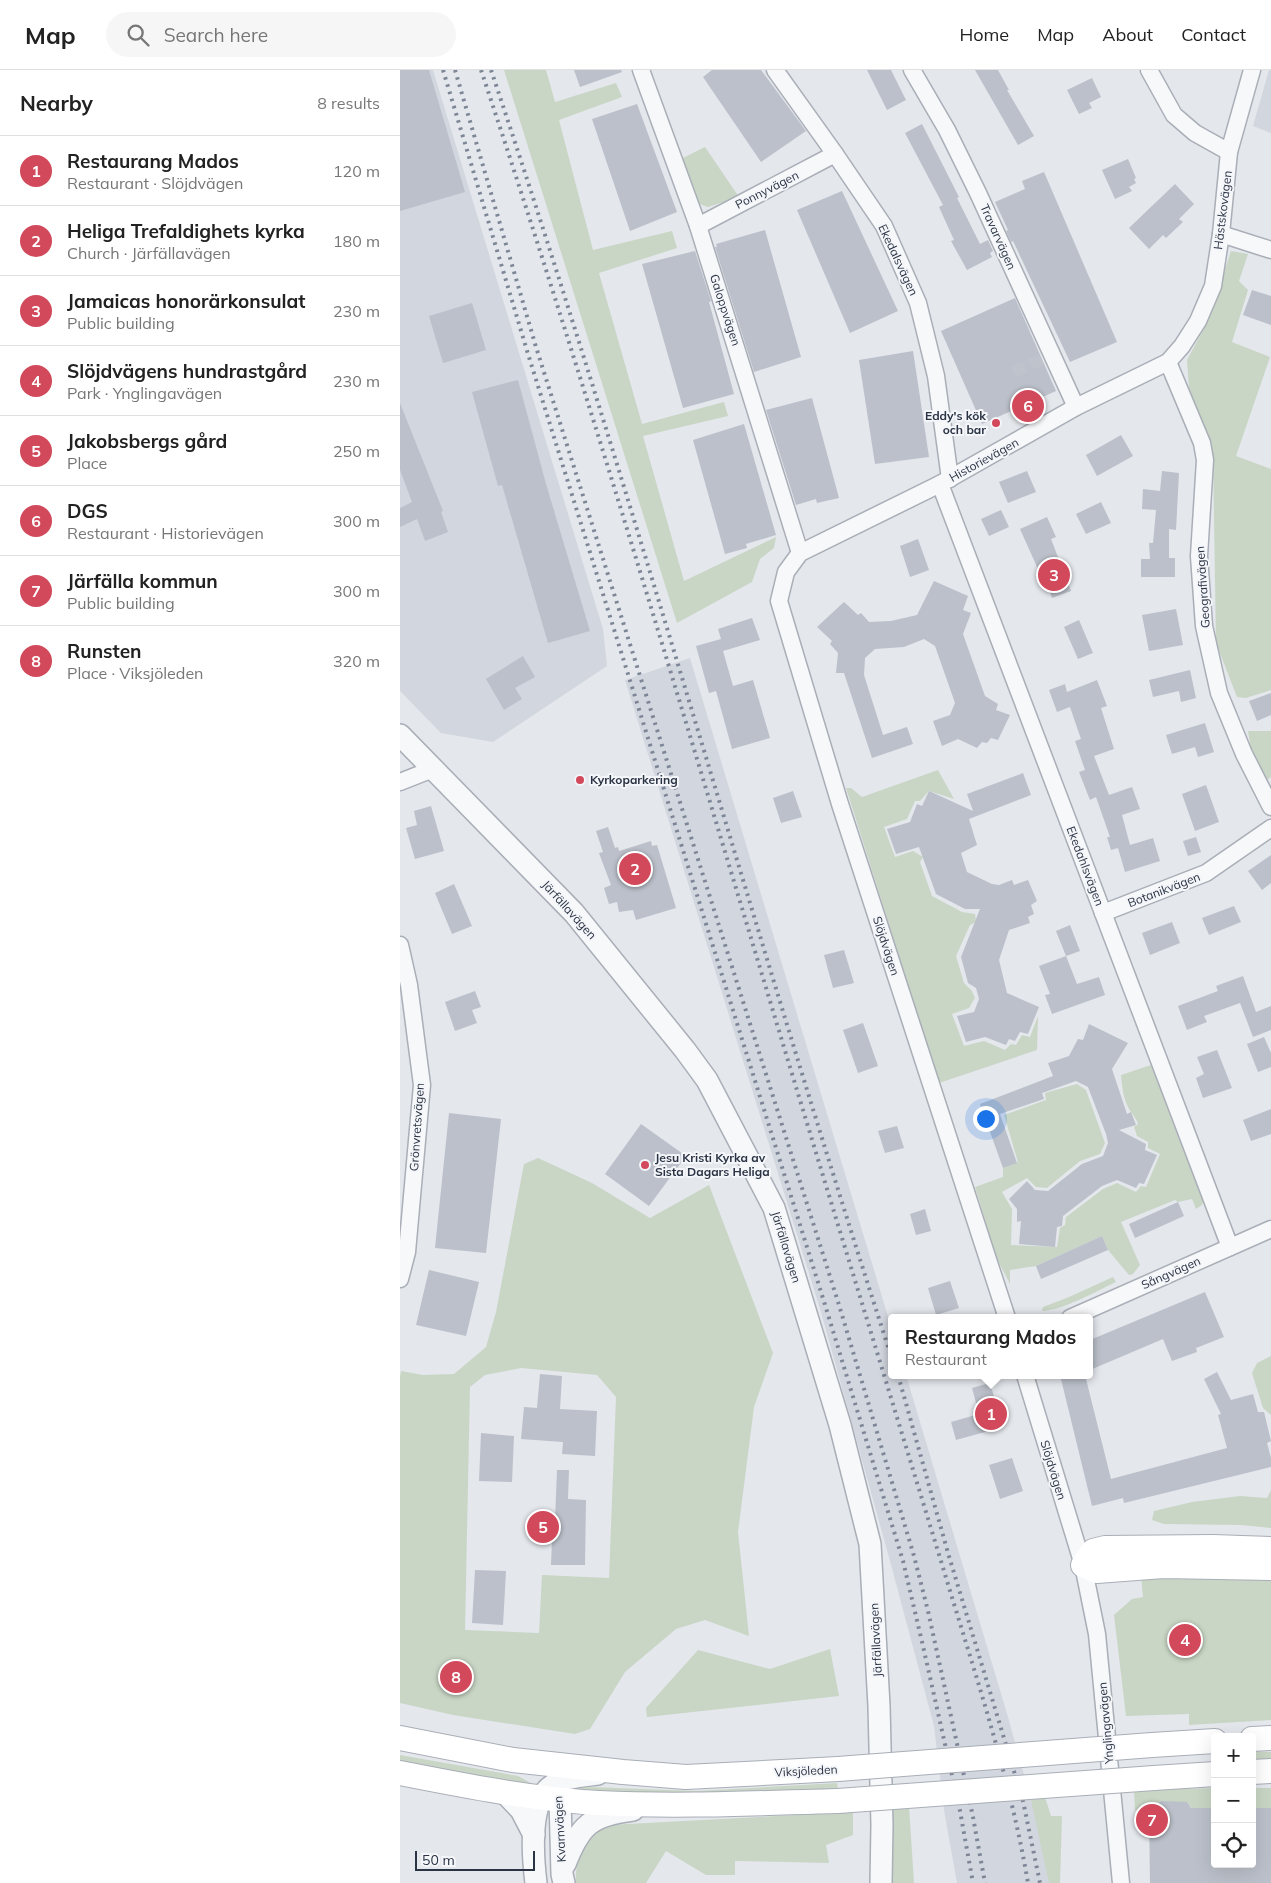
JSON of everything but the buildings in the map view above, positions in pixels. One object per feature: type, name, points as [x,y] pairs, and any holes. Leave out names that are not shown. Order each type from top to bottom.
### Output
[{"type":"main road","points":[[1271,1550],[1105,1548],[1093,1551],[1083,1565],[1097,1570],[1163,1566],[1271,1568]]},
{"type":"main road","name":"Viksjöleden","points":[[400,1738],[513,1760],[686,1777],[838,1769],[1211,1742]]},
{"type":"main road","points":[[1256,1739],[1271,1738]]},
{"type":"main road","points":[[1256,1772],[1271,1772]]},
{"type":"main road","points":[[400,1773],[505,1794],[552,1794],[597,1803],[671,1806],[838,1801],[1211,1774]]},
{"type":"street","name":"Galoppvägen","points":[[641,70],[698,226],[800,553]]},
{"type":"street","name":"Ekedalsvägen","points":[[775,70],[884,226],[918,303],[936,376],[945,482]]},
{"type":"street","name":"Travarvägen","points":[[912,70],[947,130],[978,193],[1076,407]]},
{"type":"street","points":[[1149,70],[1174,115],[1195,133],[1229,152]]},
{"type":"street","name":"Hästskovägen","points":[[1182,346],[1198,321],[1212,286],[1221,234],[1229,152],[1252,70]]},
{"type":"street","name":"Ponnyvägen","points":[[698,226],[835,154]]},
{"type":"street","points":[[1221,234],[1271,250]]},
{"type":"street","name":"Historievägen","points":[[786,572],[800,553],[945,482],[1076,407],[1168,362],[1182,346]]},
{"type":"street","name":"Geografivägen","points":[[1168,362],[1202,443],[1205,460],[1199,556],[1204,626],[1219,693],[1244,754],[1271,807]]},
{"type":"street","name":"Ekedahlsvägen","points":[[945,482],[1103,913],[1230,1247]]},
{"type":"street","name":"Slöjdvägen","points":[[786,572],[778,601],[840,804],[1006,1314]]},
{"type":"street","name":"Järfällavägen","points":[[400,735],[574,913],[685,1050],[707,1080],[774,1208],[840,1425],[870,1544],[879,1706],[882,1826],[881,1883]]},
{"type":"street","points":[[400,782],[433,769]]},
{"type":"street","name":"Botanikvägen","points":[[1103,913],[1206,873],[1271,828]]},
{"type":"street","name":"Grönvretsvägen","points":[[400,945],[409,984],[422,1085],[407,1252],[400,1280]]},
{"type":"street","name":"Sångvägen","points":[[1079,1314],[1271,1229]]},
{"type":"street","name":"Slöjdvägen","points":[[1026,1379],[1083,1565]]},
{"type":"street","name":"Ynglingavägen","points":[[1083,1565],[1100,1658],[1121,1883]]},
{"type":"street","name":"Kvarnvägen","points":[[513,1760],[541,1774],[552,1794],[563,1878]]},
{"type":"street","name":"Kvarnvägen","points":[[536,1883],[534,1835],[538,1806],[576,1776],[623,1772]]},
{"type":"street","name":"Kvarnvägen","points":[[505,1794],[521,1810],[534,1835]]},
{"type":"street","name":"Kvarnvägen","points":[[563,1878],[573,1843],[592,1820],[613,1812],[671,1806]]},
{"type":"shaded area","points":[[400,70],[433,70],[603,629],[607,666],[493,742],[441,733],[400,691]]},
{"type":"shaded area","points":[[1269,70],[1271,70],[1271,133],[1253,126]]},
{"type":"shaded area","points":[[690,658],[888,1317],[888,1379],[907,1379],[1008,1717],[1042,1839],[1050,1883],[957,1883],[944,1810],[934,1726],[890,1561],[821,1312],[625,680]]},
{"type":"green space","points":[[504,70],[546,70],[555,102],[616,83],[622,97],[559,120],[593,250],[672,231],[677,248],[599,273],[642,424],[724,402],[728,416],[643,436],[684,581],[776,537],[774,548],[760,559],[752,582],[677,623]]},
{"type":"green space","points":[[705,147],[739,197],[708,207],[697,203],[681,159]]},
{"type":"green space","points":[[1231,251],[1248,254],[1239,281],[1248,290],[1232,342],[1270,357],[1236,456],[1271,469],[1271,690],[1246,698],[1237,697],[1216,643],[1213,452],[1189,388],[1187,360],[1207,323]]},
{"type":"green space","points":[[1248,731],[1271,731],[1271,777],[1267,780],[1252,756]]},
{"type":"green space","points":[[938,770],[954,799],[929,791],[920,801],[915,801],[907,819],[884,827],[895,857],[913,851],[923,857],[920,862],[932,896],[962,912],[975,914],[976,922],[970,925],[956,956],[964,983],[972,991],[975,998],[969,1008],[952,1014],[964,1046],[984,1041],[1005,1050],[1011,1044],[1016,1045],[1022,1035],[1030,1037],[1038,1016],[1037,1050],[939,1083],[846,788],[851,788],[862,797]]},
{"type":"green space","points":[[1151,1065],[1203,1202],[1202,1205],[1196,1209],[1192,1199],[1178,1202],[1175,1200],[1121,1222],[1140,1265],[1133,1274],[1129,1275],[1108,1250],[1102,1236],[1036,1266],[1010,1270],[1010,1284],[997,1259],[975,1187],[1003,1177],[1003,1168],[1018,1162],[1004,1115],[1046,1100],[1045,1093],[1077,1084],[1086,1090],[1105,1143],[1100,1154],[1080,1161],[1047,1188],[1036,1187],[1027,1178],[1002,1192],[1012,1209],[1011,1245],[1057,1247],[1060,1228],[1065,1225],[1066,1217],[1103,1189],[1117,1183],[1136,1192],[1141,1186],[1146,1187],[1160,1154],[1148,1148],[1148,1142],[1137,1136],[1134,1127],[1138,1124],[1125,1099],[1121,1075]]},
{"type":"green space","points":[[538,1158],[592,1183],[650,1218],[709,1185],[773,1353],[754,1407],[738,1532],[749,1636],[705,1620],[676,1629],[625,1672],[590,1729],[575,1734],[453,1715],[400,1703],[401,1371],[423,1375],[454,1374],[486,1347],[496,1312],[524,1164]],"holes":[[[521,1368],[597,1375],[616,1397],[609,1578],[542,1575],[539,1633],[465,1630],[470,1387],[485,1375]]]},
{"type":"green space","points":[[1113,1277],[1116,1282],[1089,1295],[1059,1308],[1042,1311],[1043,1307]]},
{"type":"green space","points":[[1271,1356],[1271,1415],[1263,1408],[1252,1373],[1257,1363]]},
{"type":"green space","points":[[1271,1490],[1271,1528],[1241,1525],[1164,1524],[1152,1520],[1154,1511],[1192,1502],[1240,1496],[1267,1498]]},
{"type":"green space","points":[[1141,1575],[1271,1577],[1271,1720],[1189,1725],[1189,1714],[1126,1716],[1114,1615],[1132,1599],[1143,1597]]},
{"type":"green space","points":[[830,1649],[839,1696],[647,1717],[646,1708],[698,1650],[770,1669]]},
{"type":"green space","points":[[1256,1752],[1271,1752],[1271,1761],[1256,1762]]},
{"type":"green space","points":[[400,1755],[518,1776],[536,1786],[400,1766]]},
{"type":"green space","points":[[837,1783],[838,1790],[706,1796],[571,1790],[573,1787],[589,1787],[697,1791]]},
{"type":"green space","points":[[1211,1788],[1211,1808],[1205,1808],[1196,1814],[1187,1802],[1149,1812],[1135,1810],[1134,1790]]},
{"type":"green space","points":[[1256,1788],[1271,1788],[1271,1808],[1256,1808]]},
{"type":"green space","points":[[1045,1797],[1051,1816],[1062,1816],[1060,1883],[1049,1883],[1031,1800]]},
{"type":"green space","points":[[909,1806],[914,1883],[892,1883],[890,1809]]},
{"type":"green space","points":[[853,1812],[853,1835],[826,1845],[829,1863],[735,1861],[735,1875],[706,1875],[666,1851],[646,1883],[576,1883],[577,1864],[584,1845],[594,1834],[609,1825]]},
{"type":"tunnel","points":[[1014,372],[1042,359]]},
{"type":"railway","points":[[443,70],[528,354],[826,1308],[903,1561],[960,1811],[973,1883]]},
{"type":"railway","points":[[455,70],[536,347],[839,1305],[914,1556],[928,1611],[973,1817],[985,1883]]},
{"type":"railway","points":[[481,70],[570,346],[656,623],[979,1687],[1012,1804],[1028,1883]]},
{"type":"railway","points":[[491,70],[544,230],[791,1037],[888,1346]]},
{"type":"railway","points":[[899,1379],[948,1553],[1023,1801],[1040,1883]]},
{"type":"place","name":"DGS","points":[[1028,406]]},
{"type":"place","name":"Eddy's kök och bar","points":[[996,423]]},
{"type":"place","name":"Jamaicas honorärkonsulat","points":[[1054,575]]},
{"type":"place","name":"Kyrkoparkering","points":[[580,780]]},
{"type":"place","name":"Heliga Trefaldighets kyrka","points":[[635,869]]},
{"type":"place","name":"Jesu Kristi Kyrka av Sista Dagars Heliga","points":[[645,1165]]},
{"type":"place","name":"Restaurang Mados","points":[[991,1414]]},
{"type":"place","name":"Jakobsbergs gård","points":[[543,1527]]},
{"type":"place","name":"Slöjdvägens hundrastgård","points":[[1185,1640]]},
{"type":"place","name":"Runsten","points":[[456,1677]]},
{"type":"place","name":"Järfälla kommun","points":[[1152,1820]]}]
